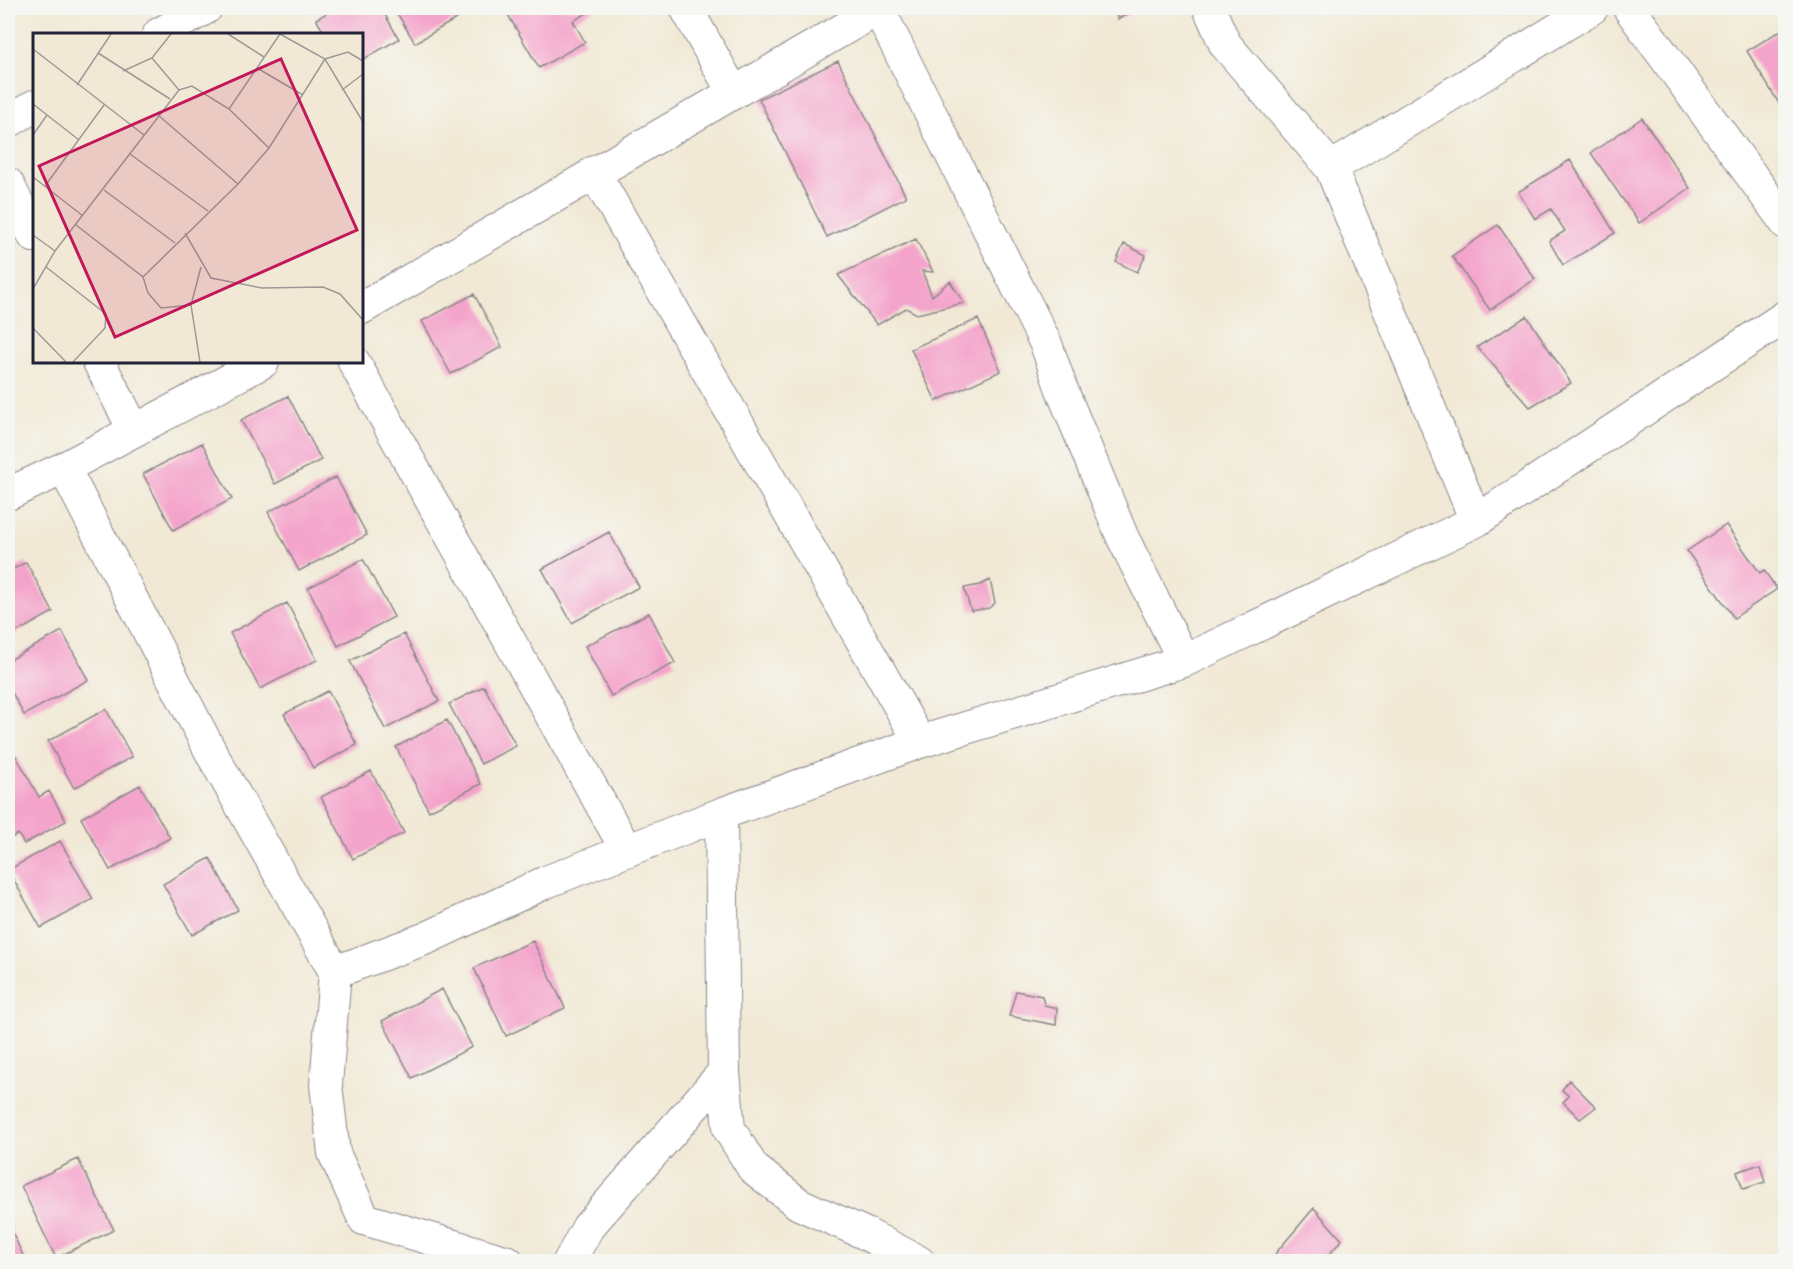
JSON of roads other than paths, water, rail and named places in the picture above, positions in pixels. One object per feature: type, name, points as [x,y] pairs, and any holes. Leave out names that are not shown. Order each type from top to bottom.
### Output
[{"type":"street","points":[[161,33],[206,8]]},
{"type":"street","points":[[686,8],[733,92]]},
{"type":"street","points":[[363,307],[879,8],[1046,344],[1122,536],[1184,661]]},
{"type":"street","points":[[1209,8],[1225,44],[1331,168],[1476,520]]},
{"type":"street","points":[[1331,168],[1592,8]]},
{"type":"street","points":[[1629,8],[1785,223]]},
{"type":"street","points":[[8,122],[33,107]]},
{"type":"street","points":[[594,172],[920,742]]},
{"type":"street","points":[[8,184],[33,234]]},
{"type":"street","points":[[335,972],[427,938],[546,882],[721,814],[920,742],[1184,661],[1476,520],[1785,316]]},
{"type":"street","points":[[100,363],[134,430]]},
{"type":"street","points":[[8,494],[64,468],[261,363]]},
{"type":"street","points":[[355,363],[627,851]]},
{"type":"street","points":[[64,468],[213,756],[335,972],[326,1085],[334,1153],[364,1219],[508,1262]]},
{"type":"street","points":[[721,814],[724,1072],[729,1128],[753,1168],[799,1204],[866,1234],[919,1262]]},
{"type":"street","points":[[569,1262],[588,1227],[724,1072]]}]
